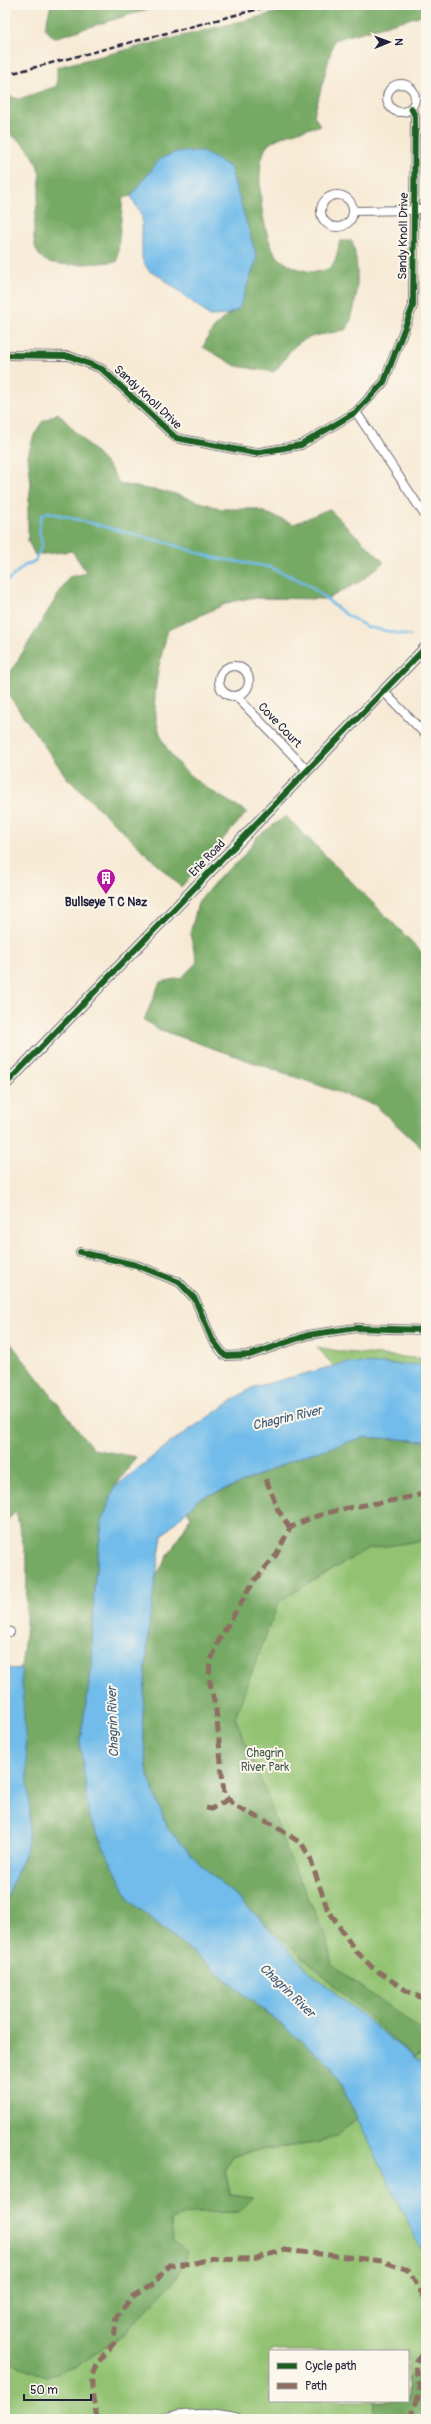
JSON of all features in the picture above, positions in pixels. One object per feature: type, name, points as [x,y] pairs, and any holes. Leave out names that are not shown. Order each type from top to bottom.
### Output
[{"type":"street","name":"Sandy Knoll Drive","points":[[5,355],[69,356],[102,369],[176,438],[255,453],[301,445],[356,412],[384,382],[413,306],[415,116],[411,108]]},
{"type":"street","points":[[353,211],[415,210],[426,207]]},
{"type":"street","points":[[356,412],[426,517]]},
{"type":"street","name":"Erie Road","points":[[5,1085],[426,646]]},
{"type":"street","points":[[383,691],[426,735]]},
{"type":"street","name":"Cove Court","points":[[236,696],[307,770]]},
{"type":"street","points":[[80,1252],[136,1265],[179,1282],[195,1299],[212,1339],[225,1356],[250,1355],[308,1335],[356,1328],[426,1330]]},
{"type":"street","points":[[150,2419],[186,2414],[214,2413],[239,2419]]},
{"type":"green space","points":[[51,5],[161,5],[54,38],[45,28]]},
{"type":"green space","points":[[307,5],[426,5],[426,14],[334,40],[314,115],[320,126],[278,139],[268,145],[263,154],[260,183],[261,201],[267,235],[272,248],[278,257],[289,265],[305,271],[321,271],[328,269],[333,264],[340,241],[352,241],[355,251],[357,274],[354,308],[347,329],[314,336],[301,341],[293,347],[274,372],[236,366],[203,347],[217,324],[239,309],[144,181],[131,196],[123,198],[117,262],[67,265],[53,263],[42,258],[36,249],[34,237],[34,223],[40,182],[39,171],[32,154],[10,134],[5,134],[5,95],[19,99],[57,86],[57,67]]},
{"type":"green space","points":[[58,413],[111,469],[119,484],[172,493],[222,509],[256,509],[294,524],[329,509],[384,562],[361,581],[327,599],[250,598],[230,602],[168,630],[158,670],[155,708],[158,726],[164,743],[175,760],[197,781],[247,812],[181,887],[67,778],[5,690],[5,681],[69,577],[87,573],[72,551],[35,555],[28,541],[28,508],[31,484],[28,455],[34,435],[42,422]]},
{"type":"green space","points":[[286,816],[426,956],[426,1152],[375,1105],[158,1029],[144,1020],[160,982],[181,978],[197,962],[190,934],[198,903],[219,877],[242,858],[258,836]]},
{"type":"green space","points":[[5,1336],[93,1449],[136,1457],[115,1487],[102,1522],[94,1587],[92,1666],[80,1741],[90,1817],[130,1901],[332,2066],[358,2118],[336,2135],[316,2143],[260,2150],[233,2156],[225,2169],[230,2194],[253,2197],[238,2212],[192,2213],[171,2220],[173,2241],[187,2252],[177,2278],[125,2333],[75,2367],[46,2376],[5,2361],[5,1903],[27,1847],[30,1815],[20,1677],[26,1626],[27,1561],[16,1512],[5,1522]]},
{"type":"green space","name":"Chagrin River Park","points":[[317,1347],[344,1352],[426,1359],[426,2419],[5,2419],[5,2225],[172,2227],[171,2220],[192,2213],[238,2212],[252,2197],[230,2194],[225,2169],[233,2156],[260,2150],[316,2143],[336,2135],[389,2087],[143,1901],[124,1631],[191,1517],[165,1475],[351,1386]]},
{"type":"green space","points":[[365,1437],[426,1441],[426,1540],[367,1549],[279,1601],[235,1717],[268,1798],[287,1852],[326,1936],[332,1965],[426,2034],[426,2051],[414,2058],[200,1864],[167,1828],[148,1776],[142,1727],[149,1622],[156,1576],[191,1517],[188,1509],[198,1499],[232,1487],[299,1457]]},
{"type":"green space","points":[[426,2371],[426,2419],[374,2419],[375,2402],[409,2402],[409,2378]]},
{"type":"water","points":[[201,151],[230,167],[257,258],[239,309],[226,315],[210,316],[161,277],[149,271],[142,259],[142,217],[131,196],[160,159],[176,152]]},
{"type":"water","name":"Chagrin River","points":[[345,1363],[426,1365],[426,1441],[365,1437],[299,1457],[232,1487],[198,1499],[162,1536],[149,1622],[142,1727],[148,1776],[167,1828],[200,1864],[255,1914],[311,1973],[426,2068],[426,2259],[332,2066],[130,1901],[89,1817],[80,1741],[92,1666],[94,1587],[102,1522],[115,1487],[170,1443],[251,1388]]},
{"type":"water","points":[[5,1668],[21,1669],[30,1815],[27,1847],[7,1897],[5,1897]]},
{"type":"waterway","points":[[5,583],[24,566],[35,561],[42,545],[39,530],[41,516],[48,512],[164,542],[215,558],[270,567],[309,585],[345,614],[367,627],[411,636]]},
{"type":"railway","points":[[5,75],[274,5]]},
{"type":"marked path","points":[[266,1479],[278,1510],[290,1528]]},
{"type":"marked path","points":[[426,1493],[323,1514],[290,1528],[276,1555],[254,1581],[220,1638],[210,1663],[209,1678],[216,1710],[224,1794],[236,1807],[272,1824],[302,1844],[310,1858],[327,1908],[354,1949],[373,1968],[407,1991],[426,2000]]},
{"type":"marked path","points":[[206,1808],[211,1809],[227,1800]]},
{"type":"marked path","points":[[97,2419],[92,2392],[92,2376],[96,2365],[114,2343],[116,2317],[133,2296],[152,2285],[170,2265],[195,2263],[213,2258],[253,2259],[284,2250],[382,2261],[408,2270],[426,2300]]},
{"type":"marked path","points":[[409,2419],[420,2388],[415,2365],[420,2357],[426,2352]]},
{"type":"cycle path","points":[[5,355],[69,356],[102,369],[176,438],[255,453],[301,445],[356,412],[384,382],[413,306],[415,116],[411,108]]},
{"type":"cycle path","points":[[5,1085],[426,647]]},
{"type":"cycle path","points":[[80,1252],[136,1265],[179,1282],[195,1299],[212,1339],[225,1356],[250,1355],[308,1335],[356,1328],[426,1330]]},
{"type":"place","name":"Bullseye T C Naz","points":[[106,895]]}]
